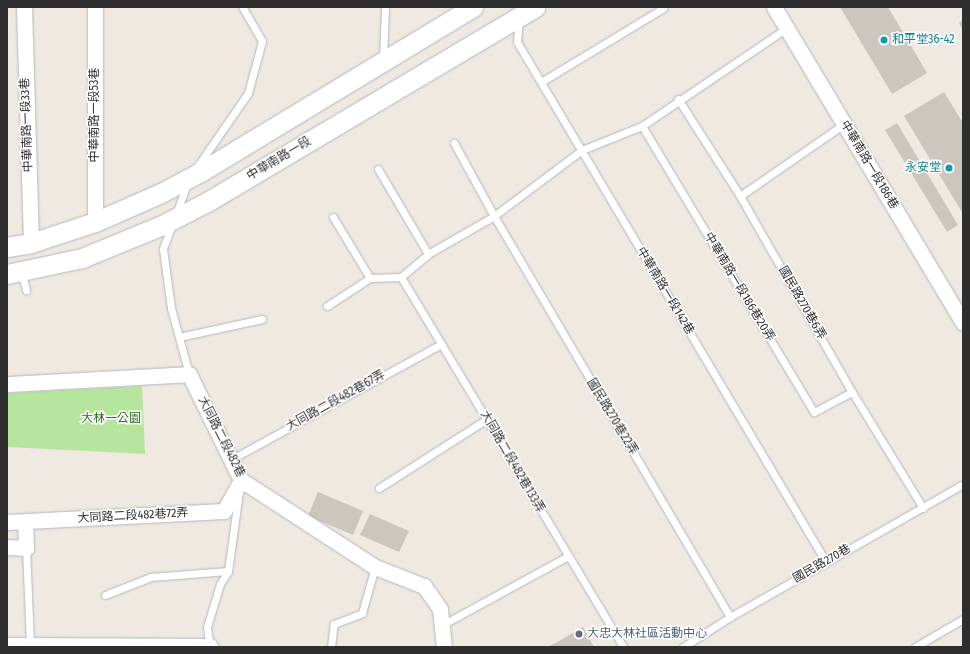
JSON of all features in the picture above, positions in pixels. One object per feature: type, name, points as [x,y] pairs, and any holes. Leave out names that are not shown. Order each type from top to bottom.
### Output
[{"type":"street","name":"中華南路一段33巷","points":[[24,7],[31,243]]},
{"type":"street","name":"中華南路一段53巷","points":[[95,7],[95,222]]},
{"type":"street","points":[[7,247],[31,243],[95,222],[189,178],[473,7]]},
{"type":"street","name":"中華南路一段186巷","points":[[774,7],[963,323]]},
{"type":"street","name":"中華南路一段","points":[[14,272],[82,258],[174,219],[525,10]]},
{"type":"street","points":[[7,384],[189,374]]},
{"type":"street","name":"大同路二段482巷","points":[[189,374],[241,480],[375,567],[424,586],[440,609],[444,647]]},
{"type":"street","name":"大同路二段482巷72弄","points":[[7,522],[224,511],[241,480]]},
{"type":"street","points":[[7,547],[26,548],[25,522]]},
{"type":"street","points":[[7,645],[210,647]]},
{"type":"lane","points":[[189,374],[171,308],[163,249],[189,178],[248,93],[262,41],[242,7]]},
{"type":"lane","points":[[383,60],[386,7]]},
{"type":"lane","points":[[541,82],[664,8]]},
{"type":"lane","name":"中華南路一段142巷","points":[[525,10],[517,42],[826,562]]},
{"type":"lane","points":[[327,306],[370,278],[402,277],[428,254],[494,216],[582,150],[642,126],[678,99],[787,28]]},
{"type":"lane","name":"國民路270巷6弄","points":[[678,99],[740,196],[852,392],[923,508]]},
{"type":"lane","points":[[740,196],[844,124]]},
{"type":"lane","name":"中華南路一段186巷20弄","points":[[642,126],[814,412],[852,392]]},
{"type":"lane","name":"國民路270巷22弄","points":[[454,144],[494,216],[730,617]]},
{"type":"lane","points":[[378,169],[428,254]]},
{"type":"lane","points":[[333,217],[370,278]]},
{"type":"lane","points":[[14,272],[26,290]]},
{"type":"lane","name":"大同路二段482巷133弄","points":[[402,277],[623,647]]},
{"type":"lane","points":[[179,337],[262,319]]},
{"type":"lane","name":"大同路二段482巷67弄","points":[[232,459],[441,344]]},
{"type":"lane","points":[[379,488],[487,419]]},
{"type":"lane","points":[[210,647],[207,627],[220,584],[228,571],[241,480]]},
{"type":"lane","name":"國民路270巷","points":[[683,647],[730,617],[963,484]]},
{"type":"lane","points":[[26,548],[30,645]]},
{"type":"lane","points":[[442,625],[568,556]]},
{"type":"lane","points":[[331,647],[334,624],[362,613],[375,567]]},
{"type":"lane","points":[[104,595],[151,577],[228,571]]},
{"type":"lane","points":[[915,647],[963,619]]},
{"type":"green space","name":"大林一公園","points":[[142,386],[145,454],[7,447],[7,393]]},
{"type":"building","name":"和平堂36-42","points":[[840,7],[888,7],[927,73],[892,94]]},
{"type":"building","points":[[963,20],[963,30],[959,23]]},
{"type":"building","name":"永安堂","points":[[944,92],[963,123],[963,214],[904,116]]},
{"type":"building","points":[[897,123],[958,225],[947,232],[885,130]]},
{"type":"building","points":[[318,492],[363,511],[353,535],[308,516]]},
{"type":"building","points":[[370,514],[409,531],[399,552],[360,535]]},
{"type":"building","name":"大忠大林社區活動中心","points":[[583,627],[594,647],[548,647],[559,641]]},
{"type":"place","name":"和平堂36-42","points":[[884,40]]},
{"type":"place","name":"永安堂","points":[[949,168]]},
{"type":"place","name":"大忠大林社區活動中心","points":[[579,634]]}]
